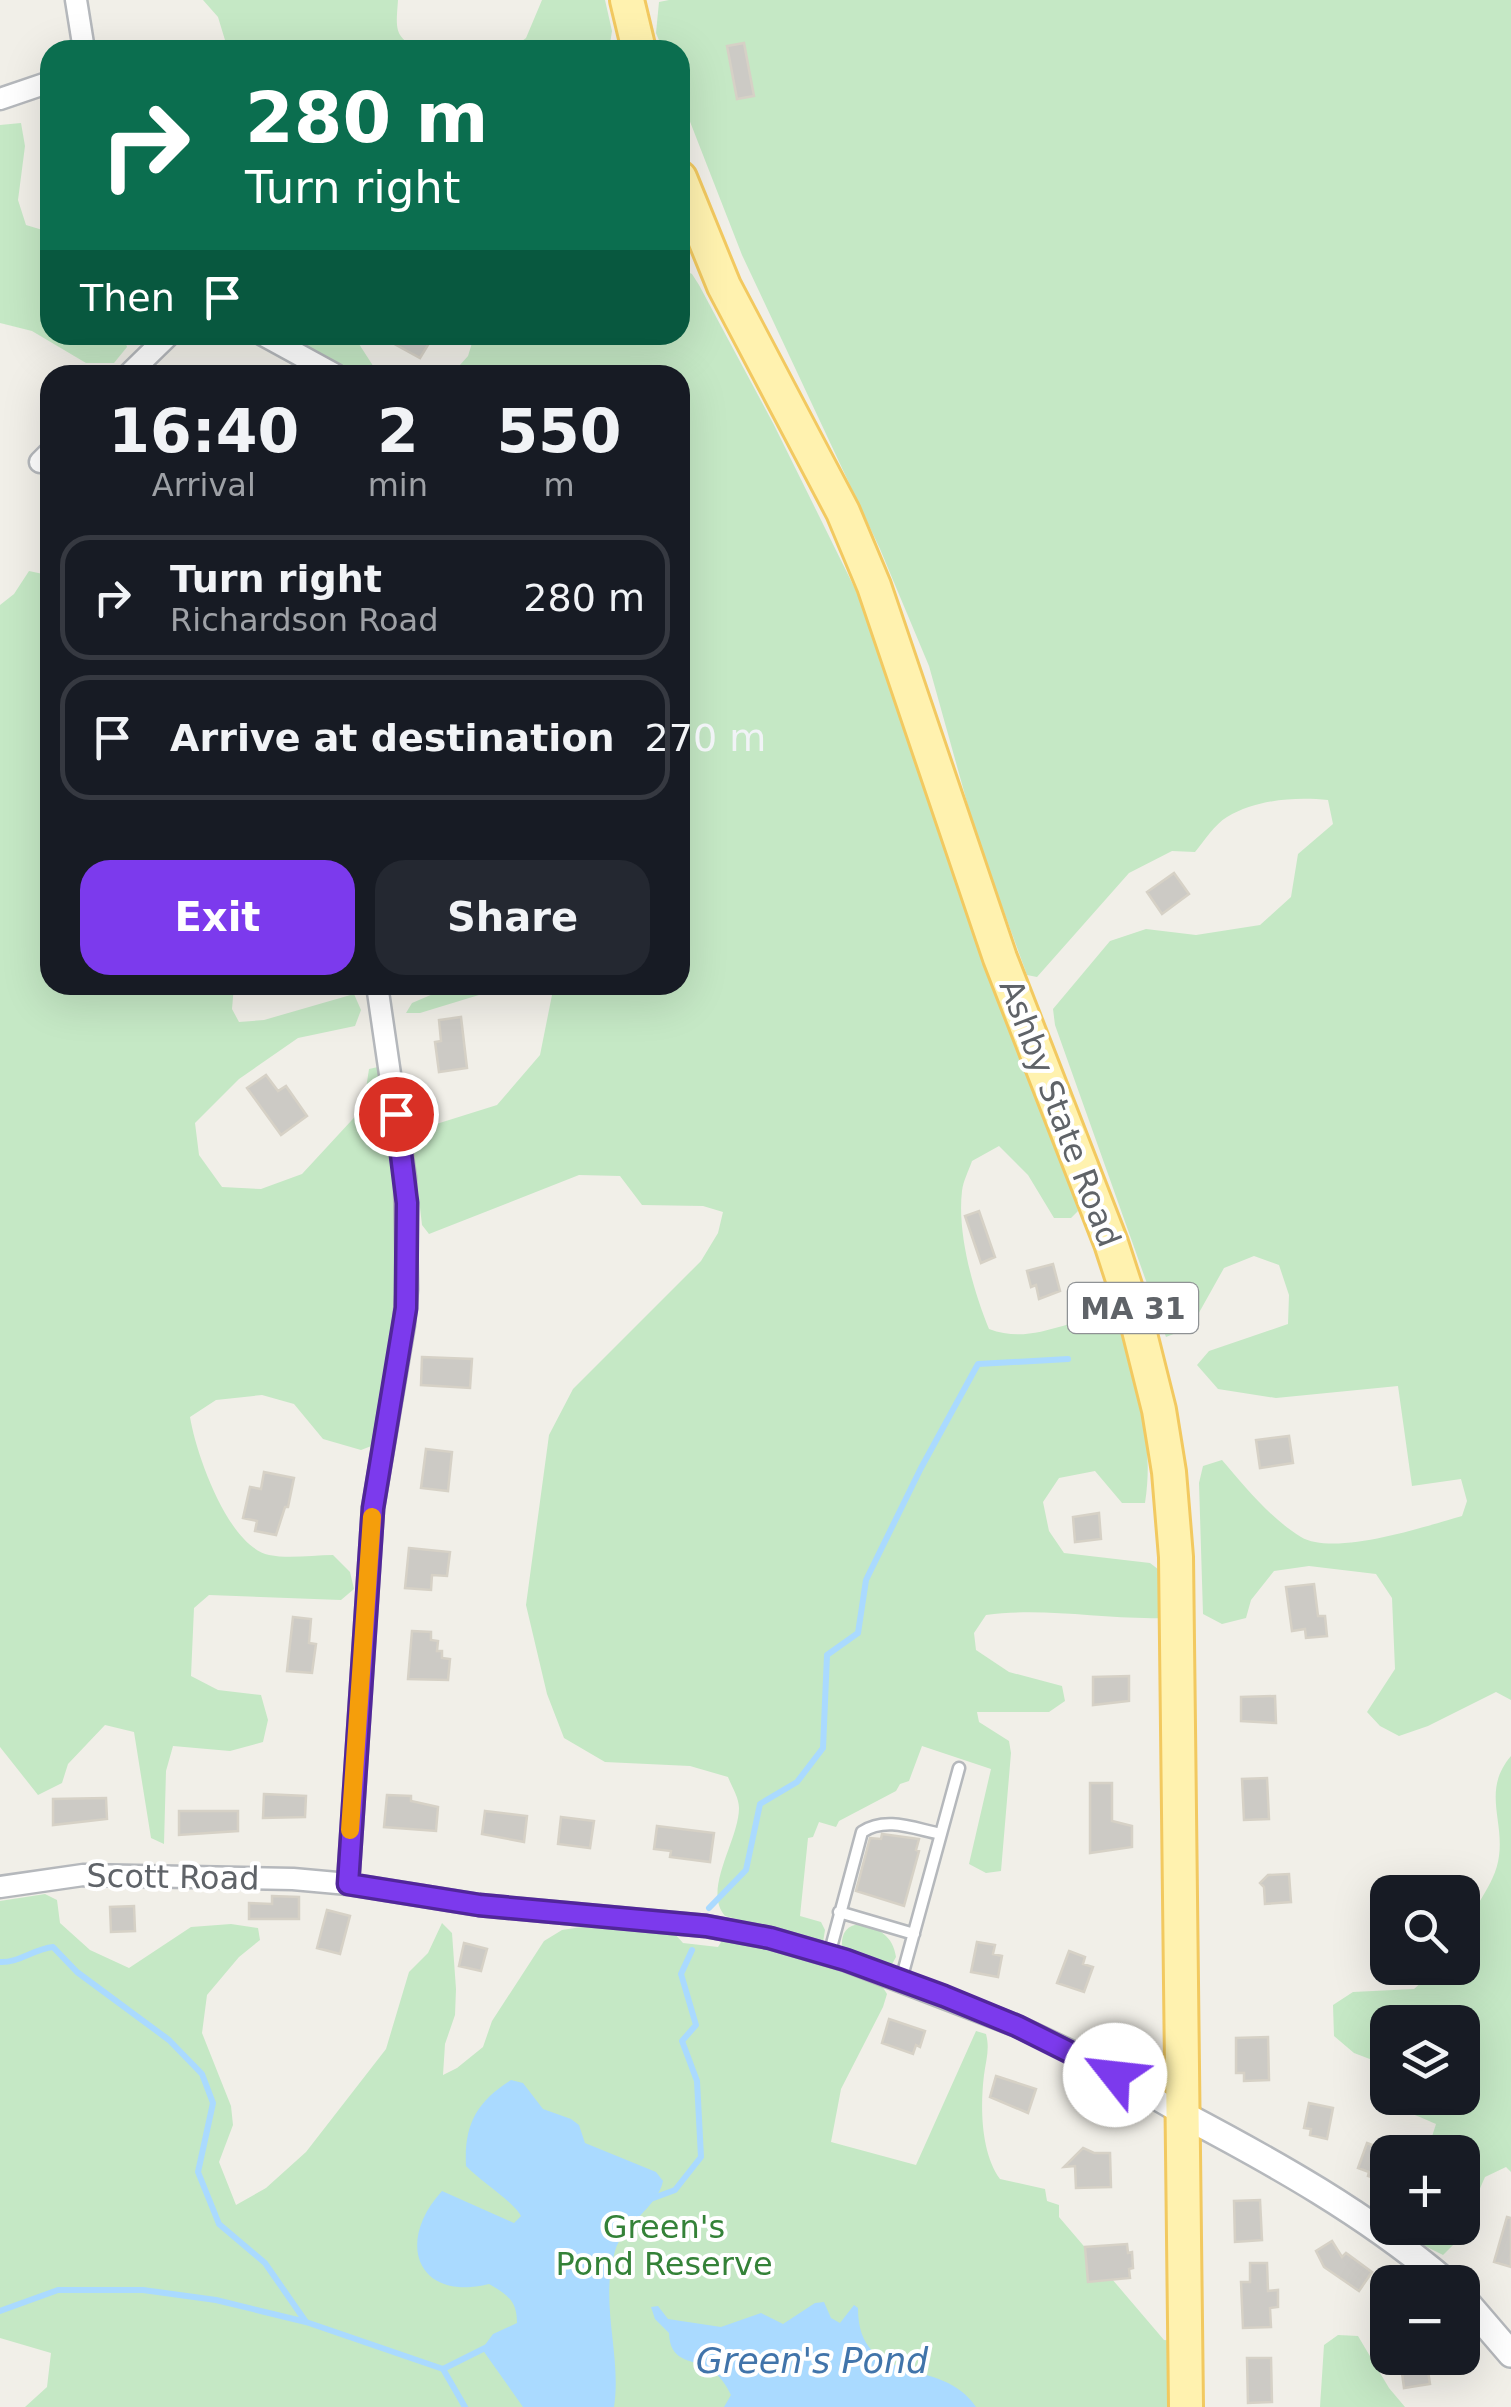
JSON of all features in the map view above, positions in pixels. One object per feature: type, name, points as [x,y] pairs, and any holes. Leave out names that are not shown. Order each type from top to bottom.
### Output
[{"type":"main road","points":[[627,0],[637,40]]},
{"type":"main road","name":"Ashby State Road","points":[[690,203],[724,286],[842,512],[874,586],[994,942],[1111,1243],[1150,1372],[1170,1472],[1176,1557],[1186,2407]]},
{"type":"street","points":[[76,0],[82,40]]},
{"type":"street","points":[[0,100],[40,86]]},
{"type":"street","points":[[138,365],[158,345]]},
{"type":"street","points":[[281,345],[318,365]]},
{"type":"street","points":[[348,1884],[373,1508],[407,1289],[405,1177],[378,995]]},
{"type":"street","name":"Scott Road","points":[[0,1887],[83,1875],[292,1879],[479,1905],[706,1926],[770,1938],[901,1980],[1017,2026],[1081,2056],[1182,2114]]},
{"type":"street","points":[[1182,2114],[1330,2196],[1426,2265]]},
{"type":"street","points":[[1480,2317],[1511,2354]]},
{"type":"lane","points":[[901,1980],[959,1768]]},
{"type":"lane","points":[[829,1955],[862,1832],[870,1826],[887,1824],[941,1834]]},
{"type":"lane","points":[[839,1912],[914,1934]]},
{"type":"green space","points":[[203,0],[398,0],[398,31],[405,40],[225,40],[218,17]]},
{"type":"green space","points":[[542,0],[605,0],[611,40],[523,40]]},
{"type":"green space","points":[[1511,0],[1511,1700],[1496,1692],[1399,1736],[1380,1726],[1367,1712],[1395,1669],[1392,1598],[1376,1574],[1309,1566],[1274,1571],[1251,1600],[1246,1618],[1222,1624],[1203,1614],[1199,1483],[1203,1466],[1222,1460],[1279,1521],[1301,1537],[1316,1542],[1357,1542],[1426,1526],[1462,1516],[1467,1501],[1461,1479],[1412,1486],[1398,1386],[1276,1398],[1218,1389],[1197,1365],[1209,1351],[1288,1324],[1289,1295],[1279,1265],[1254,1256],[1224,1268],[1191,1327],[1166,1337],[1055,1025],[1053,1009],[1110,941],[1146,929],[1196,935],[1260,925],[1291,897],[1298,854],[1333,824],[1328,800],[1290,799],[1251,806],[1223,820],[1195,852],[1172,851],[1129,873],[1037,977],[1027,975],[977,838],[929,666],[880,549],[742,255],[690,122],[690,40],[659,40],[659,2]]},
{"type":"green space","points":[[21,123],[25,146],[18,200],[26,225],[40,229],[40,336],[0,323],[0,125]]},
{"type":"green space","points":[[692,274],[774,425],[873,625],[995,993],[1072,1186],[1078,1211],[1071,1218],[1054,1218],[1028,1175],[999,1146],[972,1161],[963,1187],[962,1225],[972,1279],[989,1329],[1036,1333],[1111,1317],[1117,1322],[1142,1411],[1148,1456],[1145,1503],[1122,1503],[1095,1471],[1059,1478],[1043,1502],[1049,1531],[1064,1553],[1150,1563],[1171,1579],[1165,1618],[1031,1612],[986,1615],[974,1633],[976,1650],[1009,1672],[1062,1686],[1065,1701],[1049,1712],[977,1712],[979,1722],[1009,1741],[1011,1753],[1001,1871],[986,1873],[969,1864],[991,1769],[922,1746],[909,1781],[839,1821],[836,1827],[819,1822],[813,1837],[808,1838],[800,1916],[821,1922],[825,1930],[823,1942],[725,1916],[717,1893],[739,1808],[728,1777],[690,1766],[605,1762],[564,1738],[547,1694],[526,1605],[549,1435],[573,1389],[701,1261],[718,1233],[723,1212],[703,1206],[642,1205],[620,1176],[579,1175],[429,1234],[422,1225],[412,1138],[430,1126],[497,1105],[540,1055],[552,995],[690,995],[690,365],[460,365],[471,345],[690,345]]},
{"type":"green space","points":[[56,345],[126,345],[114,363],[86,363]]},
{"type":"green space","points":[[296,345],[360,345],[373,365],[334,365]]},
{"type":"green space","points":[[29,571],[40,573],[40,995],[233,995],[232,1009],[239,1022],[264,1020],[354,995],[361,1010],[355,1026],[298,1038],[239,1079],[195,1123],[199,1155],[222,1187],[261,1189],[302,1174],[363,1108],[369,1069],[378,1067],[393,1173],[401,1274],[374,1445],[361,1450],[323,1439],[294,1404],[262,1395],[216,1400],[190,1417],[207,1475],[240,1535],[269,1555],[333,1555],[350,1572],[354,1589],[341,1600],[209,1595],[194,1608],[191,1676],[218,1690],[261,1695],[268,1720],[263,1742],[230,1751],[173,1746],[166,1771],[164,1844],[151,1838],[134,1732],[105,1725],[68,1764],[62,1783],[38,1795],[0,1747],[0,605],[14,594]]},
{"type":"green space","points":[[431,995],[479,995],[420,1013],[406,1013],[412,1003]]},
{"type":"green space","points":[[1511,1756],[1511,2172],[1506,2167],[1485,2177],[1480,2188],[1480,2135],[1432,2135],[1436,2124],[1416,2115],[1480,2115],[1480,2005],[1370,2005],[1370,2059],[1354,2053],[1334,2036],[1333,2005],[1353,1992],[1414,1989],[1418,1985],[1480,1985],[1480,1900],[1493,1878],[1499,1856],[1498,1781]]},
{"type":"green space","name":"Green's Pond Reserve","points":[[45,1894],[57,1900],[60,1923],[90,1950],[129,1968],[191,1927],[231,1924],[258,1928],[260,1940],[239,1957],[207,1995],[202,2033],[231,2106],[233,2125],[219,2162],[236,2205],[266,2188],[306,2152],[386,2049],[409,1972],[428,1953],[442,1923],[452,1933],[456,1989],[443,2075],[483,2047],[492,2021],[544,1941],[562,1930],[581,1927],[675,1934],[683,1943],[718,1947],[723,1939],[780,1950],[882,1986],[887,1994],[883,2007],[841,2089],[831,2142],[916,2165],[976,2031],[986,2034],[982,2116],[994,2168],[1000,2179],[1045,2189],[1047,2201],[1059,2205],[1059,2217],[1164,2340],[1178,2341],[1178,2407],[25,2407],[47,2387],[51,2353],[0,2338],[0,1901]]},
{"type":"green space","points":[[860,1924],[888,1938],[896,1957],[891,1966],[842,1948],[845,1931]]},
{"type":"green space","points":[[1424,2245],[1453,2245],[1443,2255]]},
{"type":"green space","points":[[1338,2335],[1358,2336],[1370,2356],[1370,2375],[1381,2375],[1405,2407],[1320,2407],[1324,2345]]},
{"type":"water","name":"Green's Pond","points":[[511,2080],[523,2083],[543,2109],[579,2125],[585,2143],[656,2172],[663,2181],[655,2199],[625,2232],[615,2251],[609,2290],[614,2407],[523,2407],[482,2349],[493,2334],[517,2323],[510,2299],[489,2284],[445,2284],[430,2276],[421,2263],[417,2248],[419,2230],[442,2191],[514,2223],[521,2216],[466,2166],[467,2138],[475,2116],[489,2097]]},
{"type":"water","name":"Green's Pond","points":[[824,2302],[831,2318],[840,2323],[854,2305],[872,2350],[887,2361],[944,2381],[976,2407],[724,2407],[731,2395],[722,2380],[709,2369],[677,2354],[669,2333],[655,2319],[651,2307],[658,2306],[668,2319],[721,2327],[761,2313],[783,2324],[815,2303]]},
{"type":"building","points":[[744,43],[754,96],[737,99],[727,46]]},
{"type":"building","points":[[396,345],[428,345],[420,358]]},
{"type":"building","points":[[1174,873],[1189,894],[1162,914],[1147,892]]},
{"type":"building","points":[[461,1017],[467,1068],[439,1072],[435,1042],[441,1041],[439,1020]]},
{"type":"building","points":[[266,1075],[278,1091],[286,1086],[307,1116],[281,1135],[247,1088]]},
{"type":"building","points":[[979,1211],[995,1257],[981,1263],[965,1216]]},
{"type":"building","points":[[1053,1264],[1060,1291],[1039,1299],[1027,1271]]},
{"type":"building","points":[[422,1357],[472,1359],[470,1388],[421,1385]]},
{"type":"building","points":[[1289,1436],[1293,1463],[1260,1468],[1256,1440]]},
{"type":"building","points":[[426,1449],[452,1452],[448,1491],[421,1488]]},
{"type":"building","points":[[264,1472],[294,1478],[288,1507],[276,1535],[255,1531],[257,1521],[243,1518],[250,1487],[261,1489]]},
{"type":"building","points":[[1099,1513],[1101,1539],[1075,1542],[1073,1517]]},
{"type":"building","points":[[409,1548],[450,1552],[447,1576],[432,1575],[431,1590],[405,1588]]},
{"type":"building","points":[[1314,1584],[1318,1616],[1325,1616],[1327,1636],[1306,1638],[1305,1629],[1292,1631],[1286,1587]]},
{"type":"building","points":[[293,1617],[311,1619],[309,1643],[316,1644],[312,1673],[287,1671]]},
{"type":"building","points":[[412,1631],[431,1632],[431,1640],[438,1641],[437,1651],[442,1651],[442,1658],[450,1659],[448,1680],[408,1679]]},
{"type":"building","points":[[1129,1676],[1129,1701],[1093,1705],[1093,1677]]},
{"type":"building","points":[[1275,1696],[1276,1723],[1241,1721],[1241,1697]]},
{"type":"building","points":[[1267,1778],[1269,1819],[1244,1820],[1242,1779]]},
{"type":"building","points":[[1090,1783],[1112,1783],[1112,1821],[1132,1826],[1132,1847],[1090,1853]]},
{"type":"building","points":[[264,1794],[306,1796],[305,1817],[263,1818]]},
{"type":"building","points":[[387,1795],[411,1796],[411,1801],[438,1807],[436,1831],[384,1827]]},
{"type":"building","points":[[106,1798],[107,1819],[53,1825],[53,1799]]},
{"type":"building","points":[[179,1811],[238,1811],[238,1831],[179,1835]]},
{"type":"building","points":[[485,1811],[527,1816],[524,1842],[482,1834]]},
{"type":"building","points":[[561,1817],[594,1821],[590,1848],[558,1844]]},
{"type":"building","points":[[657,1826],[714,1833],[710,1862],[670,1857],[671,1851],[654,1849]]},
{"type":"building","points":[[882,1834],[919,1839],[904,1906],[856,1891],[870,1838],[881,1839]]},
{"type":"building","points":[[1289,1874],[1291,1902],[1265,1904],[1260,1883],[1268,1875]]},
{"type":"building","points":[[272,1896],[299,1897],[299,1919],[249,1919],[249,1903],[272,1904]]},
{"type":"building","points":[[134,1906],[135,1931],[111,1932],[110,1907]]},
{"type":"building","points":[[327,1910],[350,1916],[340,1954],[317,1948]]},
{"type":"building","points":[[977,1942],[995,1945],[993,1954],[1002,1956],[998,1977],[971,1972]]},
{"type":"building","points":[[464,1943],[487,1949],[481,1971],[459,1966]]},
{"type":"building","points":[[1069,1951],[1085,1957],[1083,1964],[1093,1967],[1084,1992],[1057,1983]]},
{"type":"building","points":[[889,2019],[925,2031],[913,2054],[882,2043]]},
{"type":"building","points":[[1268,2037],[1269,2080],[1244,2081],[1244,2073],[1236,2073],[1236,2038]]},
{"type":"building","points":[[996,2076],[1036,2089],[1028,2113],[990,2097]]},
{"type":"building","points":[[1309,2103],[1333,2108],[1327,2139],[1310,2135],[1311,2129],[1304,2128]]},
{"type":"building","points":[[1367,2143],[1370,2144],[1370,2177],[1369,2172],[1358,2168]]},
{"type":"building","points":[[1083,2148],[1110,2153],[1111,2187],[1076,2188],[1075,2166],[1064,2167]]},
{"type":"building","points":[[1260,2200],[1262,2240],[1235,2242],[1234,2201]]},
{"type":"building","points":[[1507,2217],[1511,2218],[1511,2267],[1494,2262]]},
{"type":"building","points":[[1332,2241],[1342,2257],[1346,2253],[1370,2271],[1370,2275],[1359,2291],[1324,2267],[1316,2251]]},
{"type":"building","points":[[1127,2244],[1128,2253],[1132,2252],[1130,2278],[1088,2282],[1085,2247]]},
{"type":"building","points":[[1250,2263],[1267,2263],[1268,2291],[1278,2290],[1278,2307],[1270,2308],[1271,2327],[1243,2328],[1241,2282],[1250,2282]]},
{"type":"building","points":[[1247,2358],[1271,2358],[1272,2402],[1248,2403]]},
{"type":"building","points":[[1402,2375],[1429,2375],[1430,2384],[1404,2388]]},
{"type":"waterway","points":[[709,1908],[746,1870],[760,1804],[797,1782],[823,1748],[827,1655],[858,1633],[866,1580],[978,1364],[1068,1359]]},
{"type":"waterway","points":[[0,1962],[53,1947],[77,1972],[169,2040],[202,2074],[213,2103],[198,2172],[219,2224],[265,2263],[306,2322]]},
{"type":"waterway","points":[[648,2200],[675,2190],[701,2157],[697,2081],[682,2041],[696,2025],[681,1974],[692,1950]]},
{"type":"waterway","points":[[0,2311],[58,2290],[143,2290],[216,2300],[306,2322],[443,2369],[465,2407]]},
{"type":"waterway","points":[[443,2369],[487,2347]]},
{"type":"slow traffic","points":[[350,1830],[372,1517]]},
{"type":"route","points":[[396,1114],[407,1203],[406,1308],[373,1508],[348,1884],[479,1905],[706,1926],[770,1938],[846,1960],[944,1996],[1017,2026],[1115,2075]]}]
